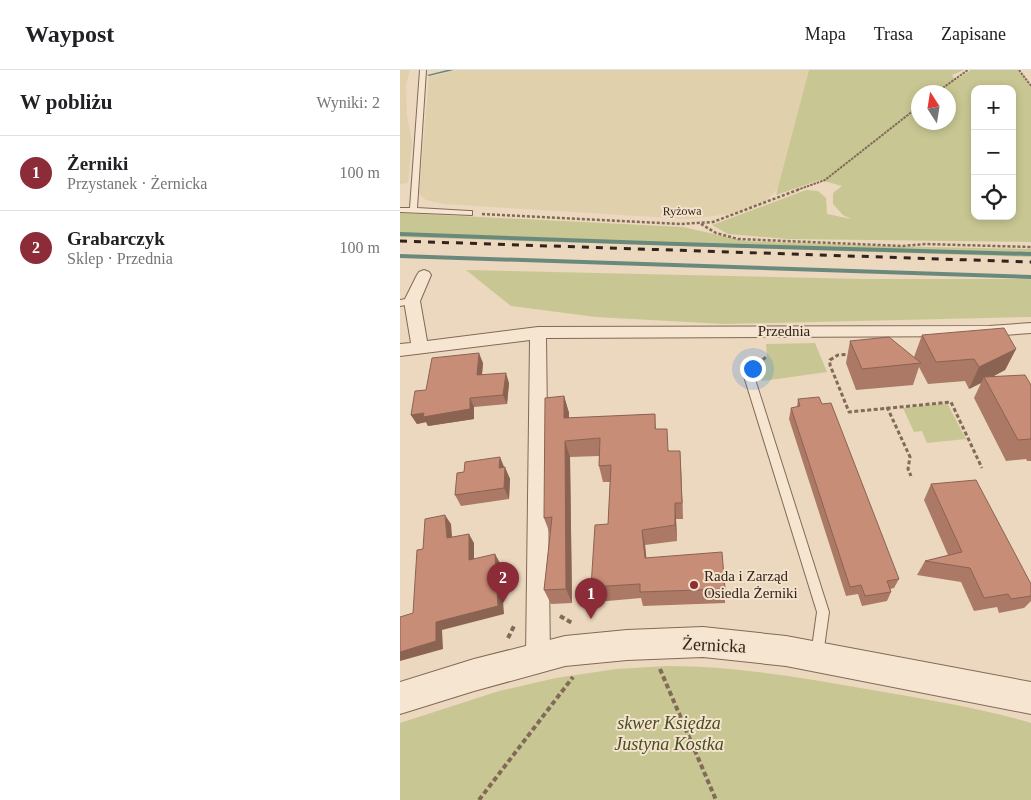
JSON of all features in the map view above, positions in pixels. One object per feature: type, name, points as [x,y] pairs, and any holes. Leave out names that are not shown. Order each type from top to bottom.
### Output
[{"type":"street","points":[[420,347],[406,302],[424,275]]},
{"type":"street","name":"Przednia","points":[[400,350],[538,333],[990,330],[1031,328]]},
{"type":"street","points":[[538,333],[538,657]]},
{"type":"street","name":"Żernicka","points":[[400,698],[538,657],[588,648],[703,642],[786,651],[1000,686],[1031,698]]},
{"type":"lane","points":[[413,210],[423,70]]},
{"type":"lane","points":[[400,210],[469,213]]},
{"type":"lane","points":[[748,373],[822,612],[816,657]]},
{"type":"path","points":[[947,85],[968,70]]},
{"type":"path","points":[[1019,70],[1031,86]]},
{"type":"path","name":"Ryżowa","points":[[469,213],[671,224],[700,223],[740,213],[824,180],[911,112]]},
{"type":"path","points":[[700,223],[716,233],[738,239],[903,246],[1031,247]]},
{"type":"path","points":[[856,354],[834,357],[830,360],[830,365],[849,412],[858,413],[887,408],[951,402],[982,468]]},
{"type":"path","points":[[887,408],[910,456],[908,469],[912,476]]},
{"type":"path","points":[[658,661],[662,677],[716,800]]},
{"type":"path","points":[[479,800],[571,680],[576,669]]},
{"type":"shaded area","points":[[400,70],[410,70],[406,85],[407,115],[412,142],[408,183],[400,184]]},
{"type":"shaded area","points":[[458,70],[809,70],[780,186],[767,200],[731,214],[687,219],[444,204],[426,200],[419,194],[429,77]]},
{"type":"green space","points":[[809,70],[964,70],[952,75],[955,81],[971,70],[1018,70],[1031,88],[1031,242],[788,239],[728,234],[712,225],[806,190],[818,191],[826,198],[827,214],[851,219],[843,215],[833,204],[833,193],[842,186],[820,180],[776,195]]},
{"type":"green space","points":[[400,213],[683,227],[745,241],[1031,249],[1031,257],[400,237]]},
{"type":"green space","points":[[466,270],[864,279],[1031,279],[1031,317],[724,324],[596,317],[511,306]]},
{"type":"green space","points":[[815,343],[827,372],[763,381],[757,378],[755,368],[767,358],[766,344]]},
{"type":"green space","points":[[947,403],[966,439],[927,443],[922,431],[914,432],[903,408]]},
{"type":"green space","name":"skwer Księdza Justyna Kostka","points":[[668,666],[721,668],[800,678],[955,705],[1031,723],[1031,800],[400,800],[400,723],[499,691],[556,678],[616,669]]},
{"type":"building","points":[[1004,328],[1016,349],[979,367],[974,359],[936,362],[922,335]]},
{"type":"building","points":[[889,337],[921,363],[862,369],[850,341]]},
{"type":"building","points":[[479,353],[477,375],[506,373],[503,395],[470,398],[470,409],[423,417],[424,413],[411,415],[415,391],[426,390],[432,358]]},
{"type":"building","points":[[1025,375],[1031,385],[1031,439],[1018,440],[984,377]]},
{"type":"building","points":[[564,396],[564,418],[655,414],[655,429],[667,429],[668,451],[680,451],[682,503],[675,503],[675,525],[642,530],[645,558],[722,552],[725,589],[640,592],[640,584],[591,587],[595,525],[608,524],[611,465],[599,466],[600,438],[565,441],[566,589],[544,590],[552,517],[544,518],[545,398]]},
{"type":"building","points":[[819,397],[822,404],[831,403],[899,579],[887,581],[891,592],[865,596],[861,585],[850,587],[791,408],[800,406],[798,399]]},
{"type":"building","points":[[500,457],[499,468],[505,467],[504,488],[455,495],[457,473],[464,472],[465,462]]},
{"type":"building","points":[[976,480],[1031,584],[1031,596],[1011,599],[1008,594],[984,598],[970,568],[925,561],[962,552],[931,484]]},
{"type":"building","points":[[445,515],[447,538],[469,534],[469,560],[495,554],[498,606],[436,622],[436,641],[400,652],[400,617],[413,613],[417,550],[423,549],[425,519]]},
{"type":"waterway","points":[[429,75],[452,70]]},
{"type":"waterway","points":[[400,234],[1031,254]]},
{"type":"waterway","points":[[400,256],[1031,277]]},
{"type":"railway","points":[[400,241],[1031,262]]},
{"type":"place","name":"Rada i Zarząd Osiedla Żerniki","points":[[694,585]]},
{"type":"place","name":"Grabarczyk","points":[[503,603]]},
{"type":"place","name":"Żerniki","points":[[591,619]]}]
